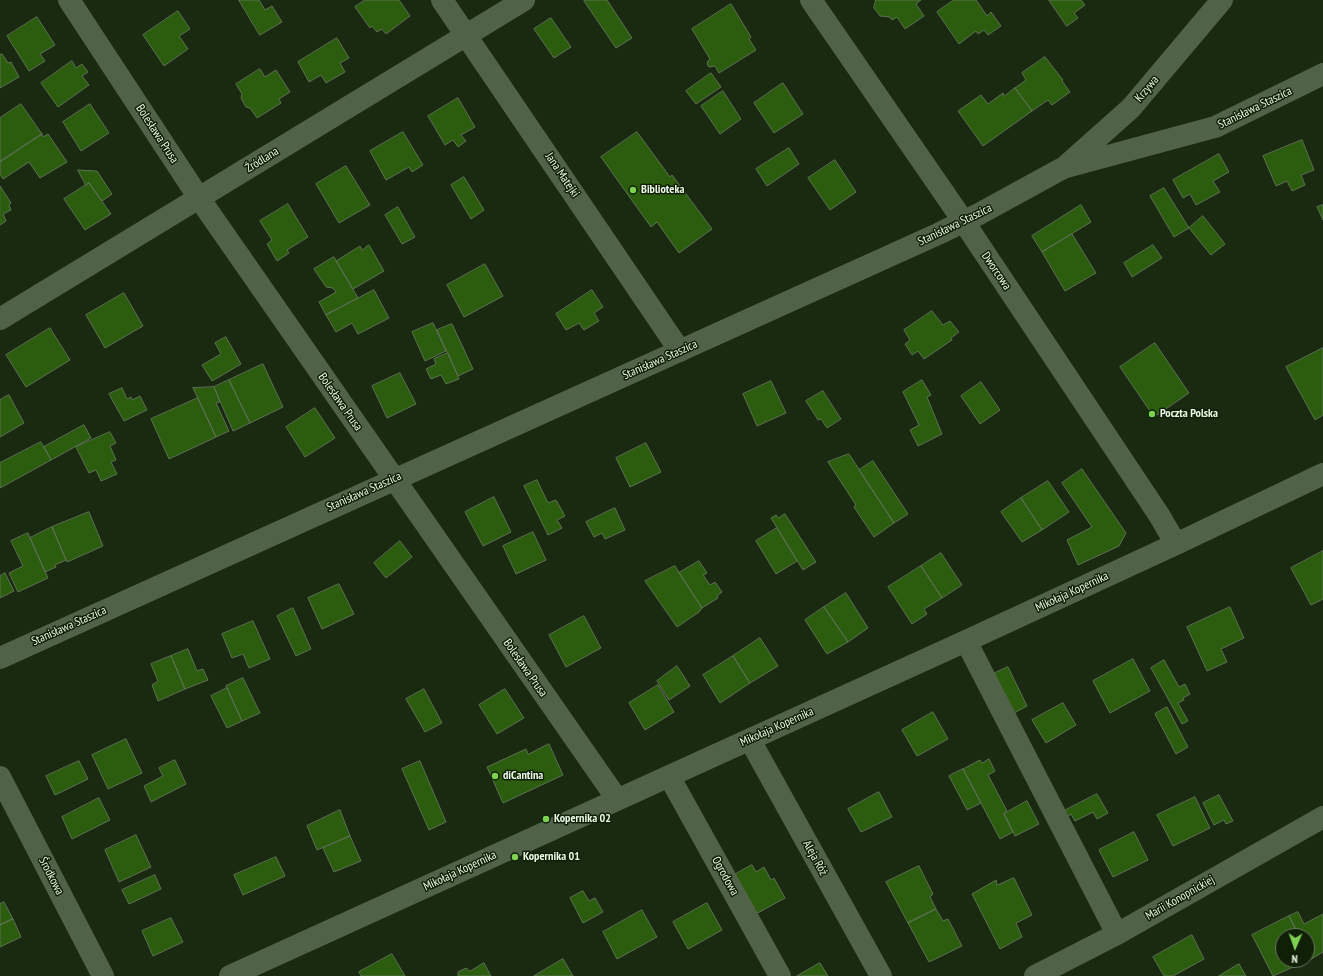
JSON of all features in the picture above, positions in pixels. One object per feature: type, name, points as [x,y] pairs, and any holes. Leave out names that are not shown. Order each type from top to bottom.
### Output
[{"type":"street","name":"Bolesława Prusa","points":[[69,0],[199,198],[617,799]]},
{"type":"street","name":"Jana Matejki","points":[[442,0],[680,351]]},
{"type":"street","name":"Źródlana","points":[[0,319],[524,0]]},
{"type":"street","name":"Dworcowa","points":[[811,0],[964,222],[1159,515],[1176,544]]},
{"type":"street","name":"Krzywa","points":[[1063,168],[1131,108],[1222,0]]},
{"type":"street","name":"Stanisława Staszica","points":[[0,658],[964,222],[1063,168],[1215,127],[1323,74]]},
{"type":"street","name":"Mikołaja Kopernika","points":[[230,976],[966,641],[1323,474]]},
{"type":"street","points":[[966,641],[1117,934]]},
{"type":"street","name":"Aleja Róż","points":[[750,740],[881,976]]},
{"type":"street","name":"Ogrodowa","points":[[669,776],[780,976]]},
{"type":"street","name":"Środkowa","points":[[0,779],[103,976]]},
{"type":"street","name":"Marii Konopnickiej","points":[[1035,976],[1117,934],[1323,817]]},
{"type":"building","points":[[239,0],[259,0],[265,10],[272,6],[282,22],[260,35]]},
{"type":"building","points":[[365,0],[399,0],[410,16],[386,34],[382,29],[377,32],[372,26],[370,28],[355,7]]},
{"type":"building","points":[[607,0],[632,38],[616,48],[584,1]]},
{"type":"building","points":[[876,0],[921,0],[916,4],[924,16],[905,29],[897,17],[892,20],[890,17],[880,16],[874,8]]},
{"type":"building","points":[[954,0],[976,0],[987,16],[991,12],[1001,26],[988,35],[984,30],[978,34],[976,31],[959,44],[937,12]]},
{"type":"building","points":[[1049,0],[1081,0],[1085,5],[1074,13],[1078,18],[1067,26]]},
{"type":"building","points":[[731,4],[751,37],[749,39],[756,50],[719,73],[715,66],[709,67],[707,64],[710,59],[692,29]]},
{"type":"building","points":[[178,11],[190,29],[179,36],[188,49],[164,66],[143,35]]},
{"type":"building","points":[[37,17],[55,45],[40,54],[45,61],[29,71],[7,36]]},
{"type":"building","points":[[551,18],[571,47],[554,58],[534,29]]},
{"type":"building","points":[[337,38],[349,58],[340,63],[345,72],[326,83],[321,75],[309,82],[298,62]]},
{"type":"building","points":[[2,54],[8,63],[11,62],[19,77],[0,88],[0,55]]},
{"type":"building","points":[[1045,57],[1063,80],[1062,81],[1070,92],[1052,105],[1048,100],[1032,111],[1015,88],[1026,80],[1022,73]]},
{"type":"building","points":[[72,61],[76,68],[82,64],[88,72],[82,76],[89,85],[58,107],[41,83]]},
{"type":"building","points":[[260,69],[265,77],[276,70],[290,92],[279,99],[281,103],[257,118],[250,108],[246,107],[241,98],[242,94],[236,84]]},
{"type":"building","points":[[711,73],[721,87],[696,104],[686,91]]},
{"type":"building","points":[[783,83],[803,114],[774,133],[754,103]]},
{"type":"building","points":[[1015,88],[1032,111],[983,146],[958,111],[981,95],[988,104],[1003,93],[1004,96]]},
{"type":"building","points":[[723,91],[741,119],[720,134],[701,106]]},
{"type":"building","points":[[458,98],[475,127],[461,135],[466,141],[458,147],[453,140],[445,145],[428,116]]},
{"type":"building","points":[[21,104],[42,134],[0,162],[0,118]]},
{"type":"building","points":[[90,104],[109,133],[81,151],[63,122]]},
{"type":"building","points":[[403,132],[423,165],[412,172],[409,167],[386,180],[370,151]]},
{"type":"building","points":[[637,132],[670,177],[672,175],[712,229],[679,253],[657,222],[651,227],[601,157]]},
{"type":"building","points":[[42,134],[43,137],[48,134],[67,162],[40,178],[29,162],[3,179],[0,174],[0,162]]},
{"type":"building","points":[[1302,140],[1314,170],[1301,175],[1305,185],[1292,191],[1287,181],[1276,186],[1263,156]]},
{"type":"building","points":[[789,148],[799,164],[767,186],[756,169]]},
{"type":"building","points":[[1219,154],[1229,172],[1213,181],[1220,192],[1196,205],[1190,194],[1183,198],[1173,180]]},
{"type":"building","points":[[835,160],[856,192],[830,210],[808,178]]},
{"type":"building","points":[[346,166],[370,205],[339,223],[316,184]]},
{"type":"building","points":[[78,170],[97,171],[112,194],[102,201],[89,183],[86,185]]},
{"type":"building","points":[[464,177],[484,210],[471,219],[451,185]]},
{"type":"building","points":[[89,183],[111,214],[85,230],[64,199]]},
{"type":"building","points":[[0,186],[11,203],[9,205],[11,210],[3,214],[6,221],[0,225]]},
{"type":"building","points":[[1164,188],[1189,228],[1174,237],[1150,196]]},
{"type":"building","points":[[288,204],[308,237],[287,250],[289,253],[277,261],[267,244],[272,240],[260,221]]},
{"type":"building","points":[[1081,205],[1091,222],[1042,252],[1032,236]]},
{"type":"building","points":[[1323,205],[1323,220],[1317,207]]},
{"type":"building","points":[[398,207],[415,237],[402,244],[385,215]]},
{"type":"building","points":[[1203,216],[1225,244],[1211,255],[1189,228]]},
{"type":"building","points":[[1072,234],[1096,273],[1065,291],[1042,252]]},
{"type":"building","points":[[369,245],[384,271],[353,289],[336,261],[360,246],[362,250]]},
{"type":"building","points":[[1153,245],[1162,258],[1132,277],[1124,263]]},
{"type":"building","points":[[334,257],[358,298],[326,315],[319,302],[336,292],[333,288],[326,287],[314,269]]},
{"type":"building","points":[[485,264],[503,296],[464,317],[447,285]]},
{"type":"building","points":[[374,290],[389,318],[358,334],[352,323],[336,332],[326,315]]},
{"type":"building","points":[[592,290],[603,307],[594,313],[599,321],[584,330],[579,323],[566,330],[556,314]]},
{"type":"building","points":[[124,293],[143,326],[105,348],[86,315]]},
{"type":"building","points":[[932,311],[943,325],[950,321],[959,332],[951,338],[952,340],[924,359],[918,351],[912,355],[905,344],[910,340],[904,330]]},
{"type":"building","points":[[433,323],[446,351],[425,361],[412,332]]},
{"type":"building","points":[[452,324],[473,369],[458,376],[437,330]]},
{"type":"building","points":[[50,328],[70,360],[26,387],[6,355]]},
{"type":"building","points":[[226,337],[241,364],[212,381],[202,365],[221,354],[215,343]]},
{"type":"building","points":[[1155,343],[1189,393],[1154,417],[1120,367]]},
{"type":"building","points":[[1323,348],[1323,415],[1315,420],[1286,367]]},
{"type":"building","points":[[448,353],[459,379],[446,384],[441,375],[431,379],[426,369],[436,364],[434,359]]},
{"type":"building","points":[[263,364],[283,407],[250,423],[229,380]]},
{"type":"building","points":[[400,373],[416,404],[387,418],[372,386]]},
{"type":"building","points":[[229,380],[250,423],[233,431],[214,387]]},
{"type":"building","points":[[922,380],[931,395],[927,397],[942,434],[918,446],[910,430],[919,425],[903,392]]},
{"type":"building","points":[[771,381],[786,413],[757,426],[743,394]]},
{"type":"building","points":[[981,382],[1000,410],[980,424],[961,396]]},
{"type":"building","points":[[214,387],[220,402],[216,403],[229,431],[216,437],[193,388]]},
{"type":"building","points":[[122,388],[127,399],[131,397],[132,400],[140,396],[147,410],[124,421],[109,394]]},
{"type":"building","points":[[823,391],[841,419],[827,428],[821,419],[818,420],[806,401]]},
{"type":"building","points":[[9,395],[24,423],[0,437],[0,400]]},
{"type":"building","points":[[198,398],[216,437],[169,459],[151,419]]},
{"type":"building","points":[[315,408],[335,438],[305,457],[286,427]]},
{"type":"building","points":[[84,425],[91,438],[51,460],[44,447]]},
{"type":"building","points":[[110,432],[116,443],[110,446],[116,460],[111,462],[117,474],[101,481],[96,470],[89,473],[76,447]]},
{"type":"building","points":[[41,442],[51,460],[0,488],[0,463]]},
{"type":"building","points":[[646,443],[661,472],[630,487],[616,458]]},
{"type":"building","points":[[849,454],[894,523],[874,537],[854,507],[856,505],[828,462]]},
{"type":"building","points":[[873,461],[908,514],[894,523],[859,470]]},
{"type":"building","points":[[1082,469],[1126,533],[1119,546],[1078,565],[1067,540],[1092,527],[1062,483]]},
{"type":"building","points":[[537,480],[548,503],[556,500],[565,516],[557,520],[562,528],[548,535],[524,486]]},
{"type":"building","points":[[1048,481],[1069,512],[1042,530],[1021,498]]},
{"type":"building","points":[[494,497],[511,532],[483,546],[465,512]]},
{"type":"building","points":[[1021,498],[1042,530],[1022,542],[1001,512]]},
{"type":"building","points":[[615,508],[625,530],[605,539],[602,533],[594,537],[586,522]]},
{"type":"building","points":[[89,512],[103,546],[67,562],[52,527]]},
{"type":"building","points":[[785,514],[816,562],[803,570],[771,518],[776,515],[778,518]]},
{"type":"building","points":[[52,527],[66,560],[45,572],[30,538]]},
{"type":"building","points":[[777,528],[797,561],[776,574],[756,541]]},
{"type":"building","points":[[533,532],[546,560],[516,574],[503,546]]},
{"type":"building","points":[[28,533],[48,578],[18,592],[9,573],[23,566],[11,541]]},
{"type":"building","points":[[400,541],[412,557],[386,578],[374,563]]},
{"type":"building","points":[[1323,551],[1323,599],[1311,605],[1291,568]]},
{"type":"building","points":[[941,553],[962,585],[942,598],[921,566]]},
{"type":"building","points":[[699,561],[707,573],[703,575],[710,585],[715,582],[722,592],[717,596],[718,598],[702,608],[679,573]]},
{"type":"building","points":[[675,566],[702,608],[699,612],[677,627],[645,581]]},
{"type":"building","points":[[921,566],[942,598],[924,609],[927,614],[912,624],[888,587]]},
{"type":"building","points":[[5,573],[14,591],[0,598],[0,576]]},
{"type":"building","points":[[339,584],[354,614],[322,629],[308,598]]},
{"type":"building","points":[[846,593],[868,628],[848,642],[824,607]]},
{"type":"building","points":[[824,607],[848,642],[827,654],[805,620]]},
{"type":"building","points":[[1230,607],[1244,638],[1221,649],[1227,662],[1207,671],[1187,627]]},
{"type":"building","points":[[293,608],[311,649],[296,656],[277,616]]},
{"type":"building","points":[[584,616],[601,648],[566,667],[549,635]]},
{"type":"building","points":[[253,621],[270,659],[249,668],[243,654],[232,658],[222,634]]},
{"type":"building","points":[[760,638],[778,666],[750,683],[733,656]]},
{"type":"building","points":[[188,649],[197,671],[203,669],[208,680],[185,689],[171,656]]},
{"type":"building","points":[[171,656],[185,689],[158,701],[152,685],[158,681],[151,664]]},
{"type":"building","points":[[733,656],[750,683],[720,703],[703,675]]},
{"type":"building","points":[[1133,659],[1150,691],[1110,713],[1093,681]]},
{"type":"building","points":[[1164,660],[1179,687],[1185,684],[1190,694],[1178,703],[1188,721],[1182,724],[1151,668]]},
{"type":"building","points":[[677,666],[690,686],[669,700],[657,681]]},
{"type":"building","points":[[1008,667],[1027,706],[1014,713],[993,674]]},
{"type":"building","points":[[243,678],[260,713],[242,721],[226,686]]},
{"type":"building","points":[[658,685],[674,712],[645,730],[629,703]]},
{"type":"building","points":[[227,688],[242,721],[227,728],[211,696]]},
{"type":"building","points":[[424,689],[442,723],[425,732],[406,699]]},
{"type":"building","points":[[505,689],[524,718],[497,734],[479,705]]},
{"type":"building","points":[[1063,703],[1076,725],[1046,743],[1032,720]]},
{"type":"building","points":[[1167,707],[1188,747],[1176,754],[1155,714]]},
{"type":"building","points":[[933,712],[948,739],[917,756],[902,730]]},
{"type":"building","points":[[126,739],[142,773],[108,789],[92,755]]},
{"type":"building","points":[[549,744],[563,775],[503,803],[487,767],[526,749],[528,754]]},
{"type":"building","points":[[989,759],[995,771],[988,775],[1007,811],[1004,814],[1013,832],[1000,839],[963,769],[980,760],[982,763]]},
{"type":"building","points":[[175,760],[186,784],[151,802],[144,786],[163,776],[159,768]]},
{"type":"building","points":[[79,761],[88,779],[55,795],[46,776]]},
{"type":"building","points":[[420,761],[446,822],[429,830],[402,769]]},
{"type":"building","points":[[963,769],[981,803],[967,810],[949,776]]},
{"type":"building","points":[[879,792],[892,817],[861,832],[848,809]]},
{"type":"building","points":[[1097,794],[1108,813],[1097,819],[1093,812],[1075,821],[1071,814],[1067,817],[1064,811]]},
{"type":"building","points":[[1219,795],[1233,821],[1226,824],[1224,820],[1214,825],[1203,803]]},
{"type":"building","points":[[1195,797],[1210,828],[1173,846],[1157,815]]},
{"type":"building","points":[[99,798],[110,820],[72,839],[62,817]]},
{"type":"building","points":[[1027,801],[1039,824],[1015,836],[1004,814]]},
{"type":"building","points":[[340,810],[350,836],[317,850],[307,826]]},
{"type":"building","points":[[1134,832],[1148,860],[1113,877],[1099,850]]},
{"type":"building","points":[[136,835],[151,867],[119,882],[105,850]]},
{"type":"building","points":[[350,836],[361,861],[334,872],[323,848]]},
{"type":"building","points":[[276,857],[285,876],[243,895],[234,875]]},
{"type":"building","points":[[752,865],[756,872],[764,867],[771,880],[774,878],[785,898],[754,915],[732,876]]},
{"type":"building","points":[[919,866],[933,894],[930,897],[936,909],[908,923],[886,882]]},
{"type":"building","points":[[155,875],[161,889],[129,904],[122,890]]},
{"type":"building","points":[[1014,878],[1032,915],[1016,923],[1022,937],[1000,949],[972,894],[996,880],[997,885]]},
{"type":"building","points":[[583,891],[589,901],[595,898],[603,912],[583,923],[570,898]]},
{"type":"building","points":[[4,902],[13,919],[0,925],[0,904]]},
{"type":"building","points":[[707,903],[722,930],[688,949],[673,922]]},
{"type":"building","points":[[936,909],[943,921],[948,919],[962,946],[929,962],[908,923]]},
{"type":"building","points":[[642,910],[657,937],[617,959],[603,932]]},
{"type":"building","points":[[1298,912],[1304,924],[1323,914],[1323,952],[1315,957],[1315,928],[1295,928],[1289,916]]},
{"type":"building","points":[[1289,916],[1295,928],[1275,928],[1275,968],[1291,968],[1273,976],[1252,935]]},
{"type":"building","points":[[171,918],[183,942],[153,956],[142,931]]},
{"type":"building","points":[[13,919],[21,937],[0,947],[0,925]]},
{"type":"building","points":[[1192,935],[1204,959],[1173,976],[1164,976],[1153,957]]},
{"type":"building","points":[[392,954],[405,976],[361,976],[359,972]]},
{"type":"building","points":[[563,959],[573,976],[534,976]]},
{"type":"building","points":[[484,963],[491,976],[458,976],[458,972],[466,968],[470,971]]},
{"type":"building","points":[[820,963],[828,976],[797,976]]},
{"type":"building","points":[[1239,964],[1246,976],[1219,976]]},
{"type":"place","name":"Biblioteka","points":[[633,190]]},
{"type":"place","name":"Poczta Polska","points":[[1152,414]]},
{"type":"place","name":"diCantina","points":[[495,776]]},
{"type":"place","name":"Kopernika 02","points":[[546,819]]},
{"type":"place","name":"Kopernika 01","points":[[515,857]]}]
